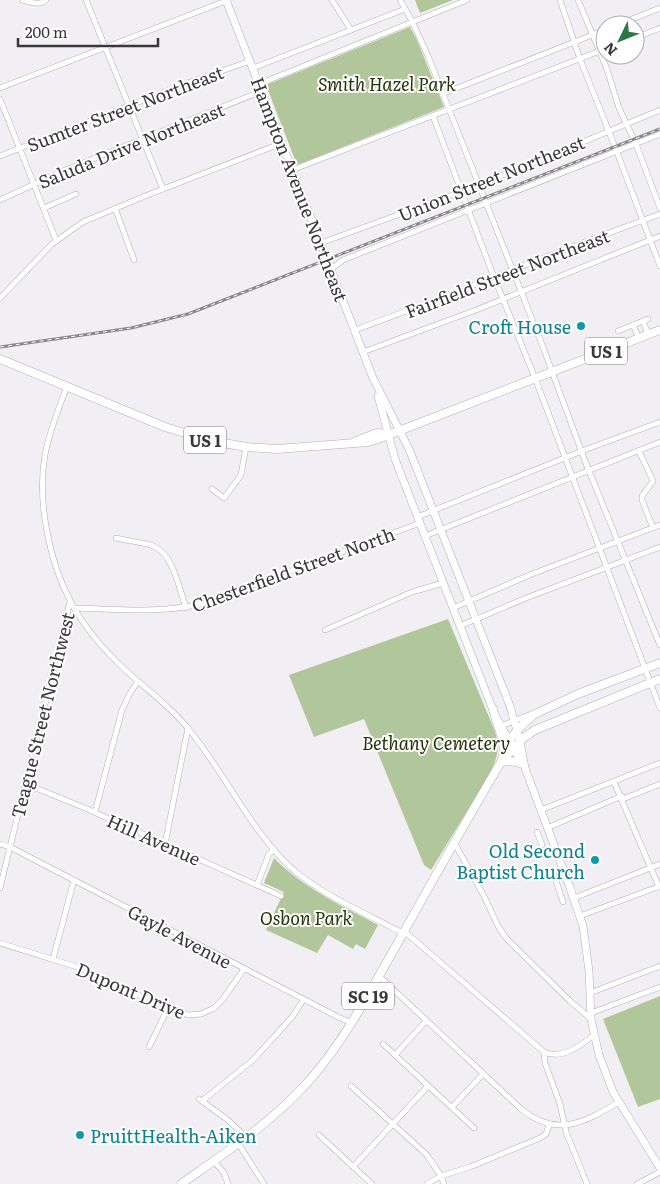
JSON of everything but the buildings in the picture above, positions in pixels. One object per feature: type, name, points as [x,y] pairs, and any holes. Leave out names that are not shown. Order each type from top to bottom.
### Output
[{"type":"main road","name":"US 1","points":[[0,358],[179,432],[207,440],[246,447],[277,449],[353,443],[377,433],[388,434],[660,330]]},
{"type":"main road","name":"SC 19","points":[[181,1184],[238,1144],[274,1115],[308,1082],[340,1041],[512,744],[517,730],[544,709],[660,663]]},
{"type":"main road","name":"SC 19","points":[[501,762],[504,752],[512,744],[520,741],[532,732],[660,679]]},
{"type":"main road","points":[[493,710],[502,738],[504,752]]},
{"type":"main road","points":[[527,721],[527,726],[532,732]]},
{"type":"main road","points":[[501,762],[510,761],[523,765]]},
{"type":"street","points":[[22,0],[37,4],[46,0]]},
{"type":"street","points":[[86,0],[128,106],[164,189]]},
{"type":"street","points":[[0,88],[226,0]]},
{"type":"street","name":"Hampton Avenue Northeast","points":[[226,0],[373,378],[388,434],[418,520],[493,710],[523,765]]},
{"type":"street","points":[[332,0],[351,30]]},
{"type":"street","points":[[400,0],[428,56],[589,470],[660,645]]},
{"type":"street","points":[[260,87],[412,21],[467,0]]},
{"type":"street","points":[[560,0],[580,59],[660,266]]},
{"type":"street","points":[[578,0],[595,40]]},
{"type":"street","points":[[642,15],[660,8]]},
{"type":"street","name":"Sumter Street Northeast","points":[[0,156],[128,106],[351,30],[405,9]]},
{"type":"street","points":[[645,34],[660,28]]},
{"type":"street","points":[[442,94],[595,34]]},
{"type":"street","points":[[292,170],[595,53]]},
{"type":"street","points":[[607,65],[619,108],[636,144],[660,208]]},
{"type":"street","name":"Saluda Drive Northeast","points":[[0,200],[260,87]]},
{"type":"street","points":[[0,99],[56,240]]},
{"type":"street","name":"Union Street Northeast","points":[[321,243],[479,185],[660,110]]},
{"type":"street","points":[[433,116],[660,708]]},
{"type":"street","name":"Union Street Northeast","points":[[331,269],[343,260],[660,134]]},
{"type":"street","points":[[0,298],[56,240],[83,222],[154,192],[282,143]]},
{"type":"street","points":[[44,208],[76,194]]},
{"type":"street","points":[[116,208],[134,260]]},
{"type":"street","name":"Fairfield Street Northeast","points":[[354,330],[660,214]]},
{"type":"street","name":"Fairfield Street Northeast","points":[[363,352],[660,236]]},
{"type":"street","points":[[618,331],[646,320],[648,334]]},
{"type":"street","points":[[633,325],[639,338]]},
{"type":"street","name":"Hampton Avenue Northeast","points":[[373,378],[409,449],[433,510],[514,720],[520,741],[523,765]]},
{"type":"street","points":[[67,386],[45,454],[43,486],[46,525],[57,570],[70,601],[105,649],[188,728],[274,849],[288,865],[342,901],[404,932],[544,1052],[551,1055],[562,1054],[594,1035]]},
{"type":"street","name":"Chesterfield Street North","points":[[74,608],[163,610],[186,608],[205,603],[418,520],[433,510],[660,422]]},
{"type":"street","points":[[425,536],[660,442]]},
{"type":"street","points":[[212,489],[224,498],[241,475],[246,447]]},
{"type":"street","points":[[639,451],[653,481],[642,496],[642,500],[654,528]]},
{"type":"street","points":[[453,608],[516,580],[660,525]]},
{"type":"street","points":[[116,538],[152,546],[164,553],[169,560],[186,608]]},
{"type":"street","points":[[460,626],[660,548]]},
{"type":"street","points":[[325,630],[412,592],[443,583]]},
{"type":"street","name":"Teague Street Northwest","points":[[0,888],[70,601]]},
{"type":"street","points":[[95,812],[122,710],[138,681]]},
{"type":"street","points":[[501,726],[544,709]]},
{"type":"street","points":[[165,844],[188,728]]},
{"type":"street","points":[[541,810],[660,763]]},
{"type":"street","points":[[523,765],[570,885],[580,916],[586,942],[591,1016],[604,1072],[619,1102],[660,1170],[637,1184]]},
{"type":"street","points":[[580,916],[659,886],[614,782]]},
{"type":"street","name":"Hill Avenue","points":[[26,784],[95,812],[282,896]]},
{"type":"street","points":[[542,845],[538,834],[622,797],[660,784]]},
{"type":"street","points":[[454,842],[506,938],[570,1001],[591,1016]]},
{"type":"street","name":"Gayle Avenue","points":[[0,844],[10,847],[303,1000],[352,1023]]},
{"type":"street","points":[[257,885],[269,854],[274,849]]},
{"type":"street","points":[[574,898],[660,864]]},
{"type":"street","points":[[554,876],[563,902]]},
{"type":"street","points":[[53,959],[74,880]]},
{"type":"street","points":[[559,889],[570,885]]},
{"type":"street","name":"Dupont Drive","points":[[0,943],[88,971],[168,1008],[188,1015],[205,1013],[214,1008],[223,999],[244,969]]},
{"type":"street","points":[[590,993],[660,966]]},
{"type":"street","points":[[379,976],[527,1114],[550,1125],[564,1126],[582,1120],[619,1102]]},
{"type":"street","points":[[591,1016],[660,987]]},
{"type":"street","points":[[246,1138],[228,1120],[200,1100],[253,1060],[293,1016],[303,1000]]},
{"type":"street","points":[[149,1048],[168,1008]]},
{"type":"street","points":[[395,1055],[426,1020]]},
{"type":"street","points":[[383,1044],[474,1128]]},
{"type":"street","points":[[544,1052],[545,1063],[560,1104],[564,1126],[587,1184]]},
{"type":"street","points":[[452,1107],[483,1074]]},
{"type":"street","points":[[351,1086],[427,1155],[444,1184]]},
{"type":"street","points":[[353,1167],[428,1086]]},
{"type":"street","points":[[427,1184],[441,1176],[470,1167],[540,1138],[546,1134],[550,1125]]},
{"type":"street","points":[[319,1135],[372,1184]]},
{"type":"street","points":[[238,1144],[264,1184]]},
{"type":"street","points":[[214,1160],[224,1173],[228,1184]]},
{"type":"green space","points":[[415,0],[453,0],[420,13]]},
{"type":"green space","name":"Smith Hazel Park","points":[[410,27],[444,107],[297,165],[266,85]]},
{"type":"green space","name":"Bethany Cemetery","points":[[448,619],[494,729],[498,748],[494,765],[488,777],[431,870],[424,865],[364,719],[314,737],[289,675]]},
{"type":"green space","name":"Osbon Park","points":[[274,858],[285,869],[310,887],[378,925],[365,949],[356,944],[353,949],[328,935],[317,953],[266,930],[284,892],[264,883]]},
{"type":"green space","points":[[660,996],[660,1099],[638,1107],[603,1019]]},
{"type":"railway","points":[[0,347],[131,328],[188,314],[660,129]]},
{"type":"place","name":"Croft House","points":[[581,326]]},
{"type":"place","name":"Old Second Baptist Church","points":[[595,860]]},
{"type":"place","name":"PruittHealth-Aiken","points":[[80,1135]]}]
